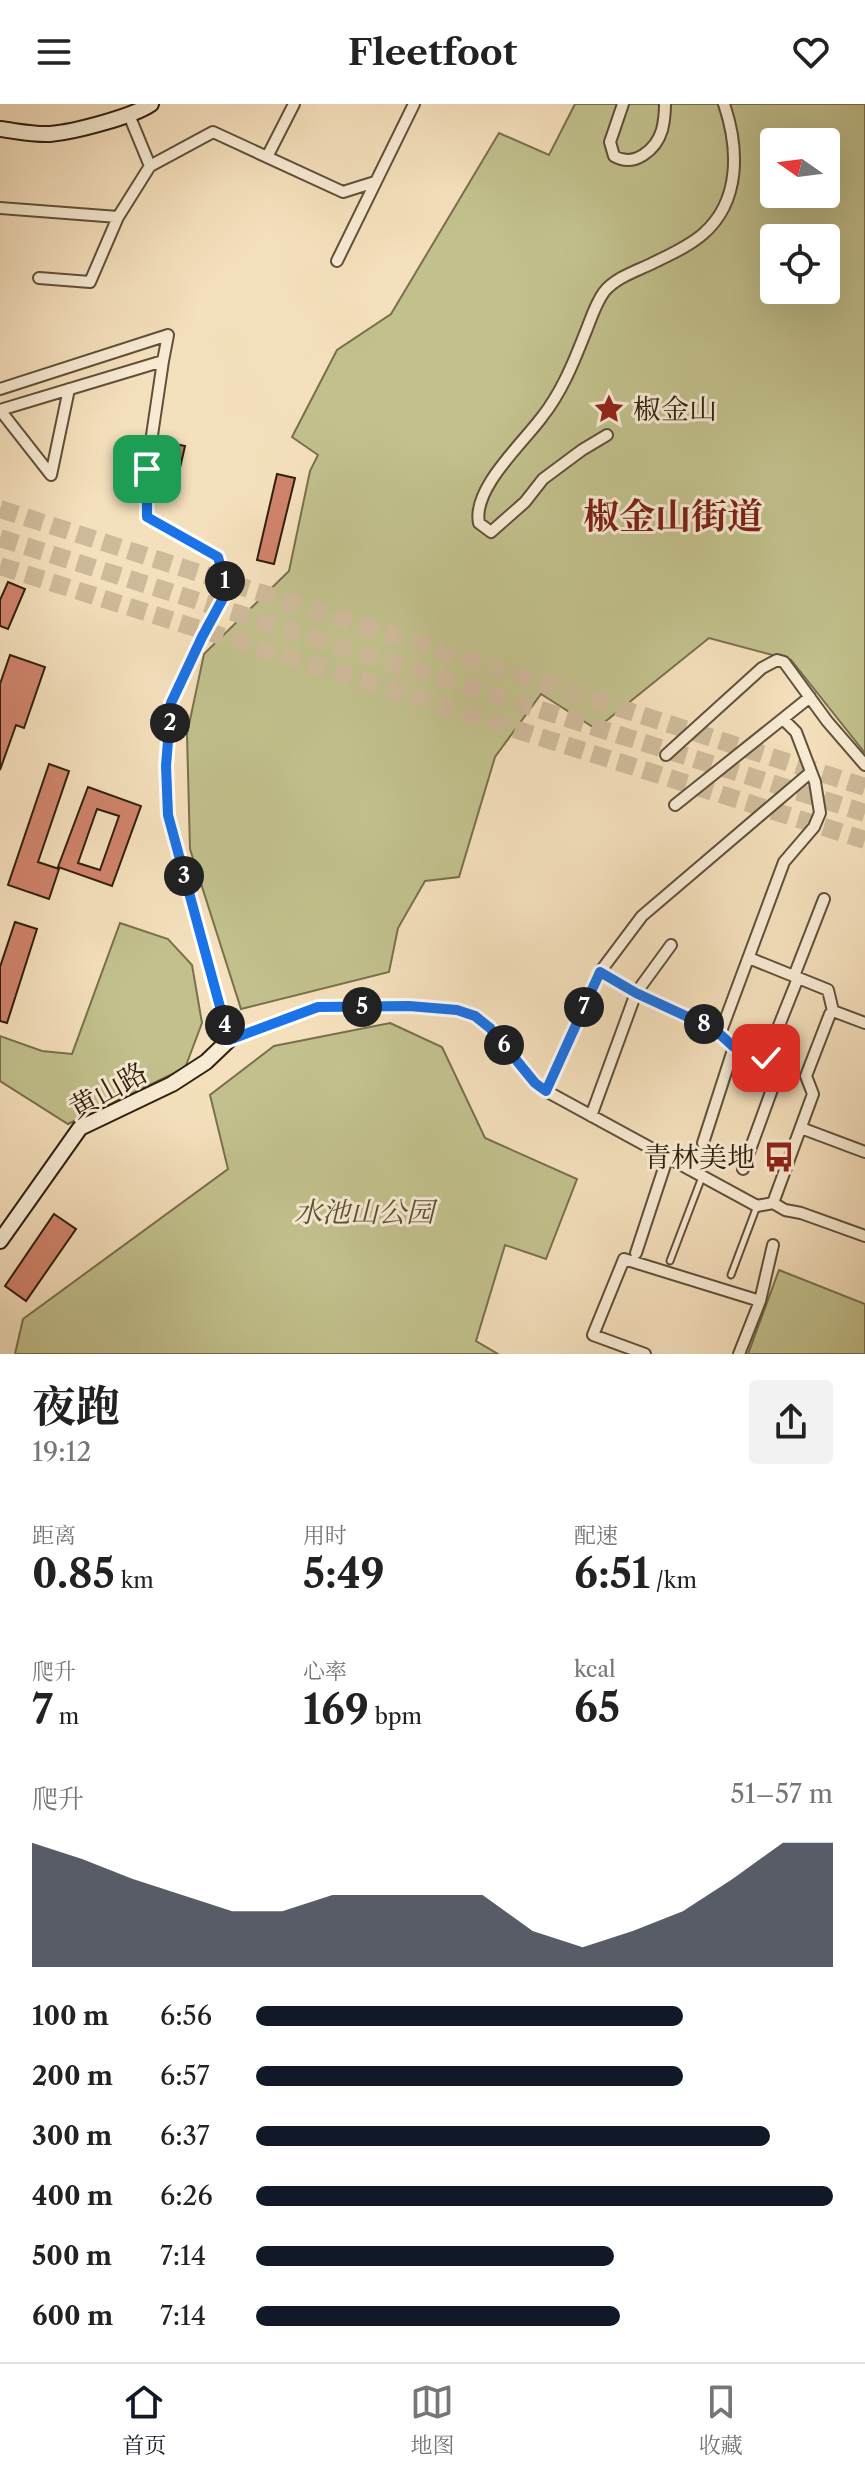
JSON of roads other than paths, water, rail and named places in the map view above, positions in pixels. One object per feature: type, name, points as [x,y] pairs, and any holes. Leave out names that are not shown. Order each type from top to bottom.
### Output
[{"type":"street","points":[[0,129],[48,134],[129,115],[151,104]]},
{"type":"street","points":[[267,157],[294,104]]},
{"type":"street","points":[[337,261],[414,104]]},
{"type":"street","points":[[623,104],[610,142],[614,156],[630,161],[640,158],[656,143],[662,130],[665,104]]},
{"type":"street","points":[[607,435],[543,479],[499,527],[491,532],[479,523],[477,514],[489,481],[553,400],[605,291],[617,281],[688,245],[704,233],[724,208],[732,191],[734,156],[724,104]]},
{"type":"street","points":[[129,115],[150,166]]},
{"type":"street","points":[[39,278],[90,282],[118,217],[150,166],[213,132],[343,192],[375,182]]},
{"type":"street","points":[[0,208],[118,217]]},
{"type":"street","points":[[0,389],[168,335],[147,469],[147,517],[218,557],[227,591],[171,703],[166,766],[168,815],[229,1040],[318,1007],[409,1006],[457,1010],[475,1016],[490,1028],[535,1083],[546,1091],[667,1159],[757,1206],[773,1203],[785,1210],[865,1236]]},
{"type":"street","points":[[69,389],[51,475],[0,410],[69,389],[163,361]]},
{"type":"street","points":[[666,755],[762,668],[777,660],[784,662],[865,765]]},
{"type":"street","points":[[675,805],[810,697]]},
{"type":"street","points":[[720,1034],[784,862],[814,827],[820,813],[811,772],[796,732],[783,719]]},
{"type":"street","points":[[546,1091],[600,972],[642,916],[811,772]]},
{"type":"street","points":[[766,1058],[824,899]]},
{"type":"street","points":[[591,1116],[636,993],[671,945]]},
{"type":"street","points":[[749,958],[828,990],[833,1011]]},
{"type":"street","points":[[600,972],[636,993],[714,1029],[734,1047],[766,1058],[778,1073],[743,1169]]},
{"type":"street","points":[[833,1011],[865,1023]]},
{"type":"street","points":[[773,1203],[813,1094],[806,1076],[833,1011]]},
{"type":"street","name":"黄山路","points":[[0,1241],[80,1128],[172,1084],[206,1062],[229,1040]]},
{"type":"street","points":[[703,1143],[734,1047]]},
{"type":"street","points":[[801,1128],[865,1152]]},
{"type":"street","points":[[636,1253],[667,1159]]},
{"type":"street","points":[[739,1354],[760,1301],[773,1245]]},
{"type":"street","points":[[645,1354],[593,1335],[624,1259],[760,1301]]},
{"type":"lane","points":[[670,1261],[702,1177]]},
{"type":"lane","points":[[731,1275],[757,1206]]},
{"type":"tunnel","points":[[0,509],[865,787]]},
{"type":"tunnel","points":[[0,538],[865,813]]},
{"type":"tunnel","points":[[0,566],[865,840]]},
{"type":"place","name":"椒金山","points":[[609,409]]},
{"type":"place","name":"青林美地","points":[[779,1157]]},
{"type":"district","name":"椒金山街道","points":[[673,516]]},
{"type":"park label","name":"水池山公园","points":[[364,1212]]}]
